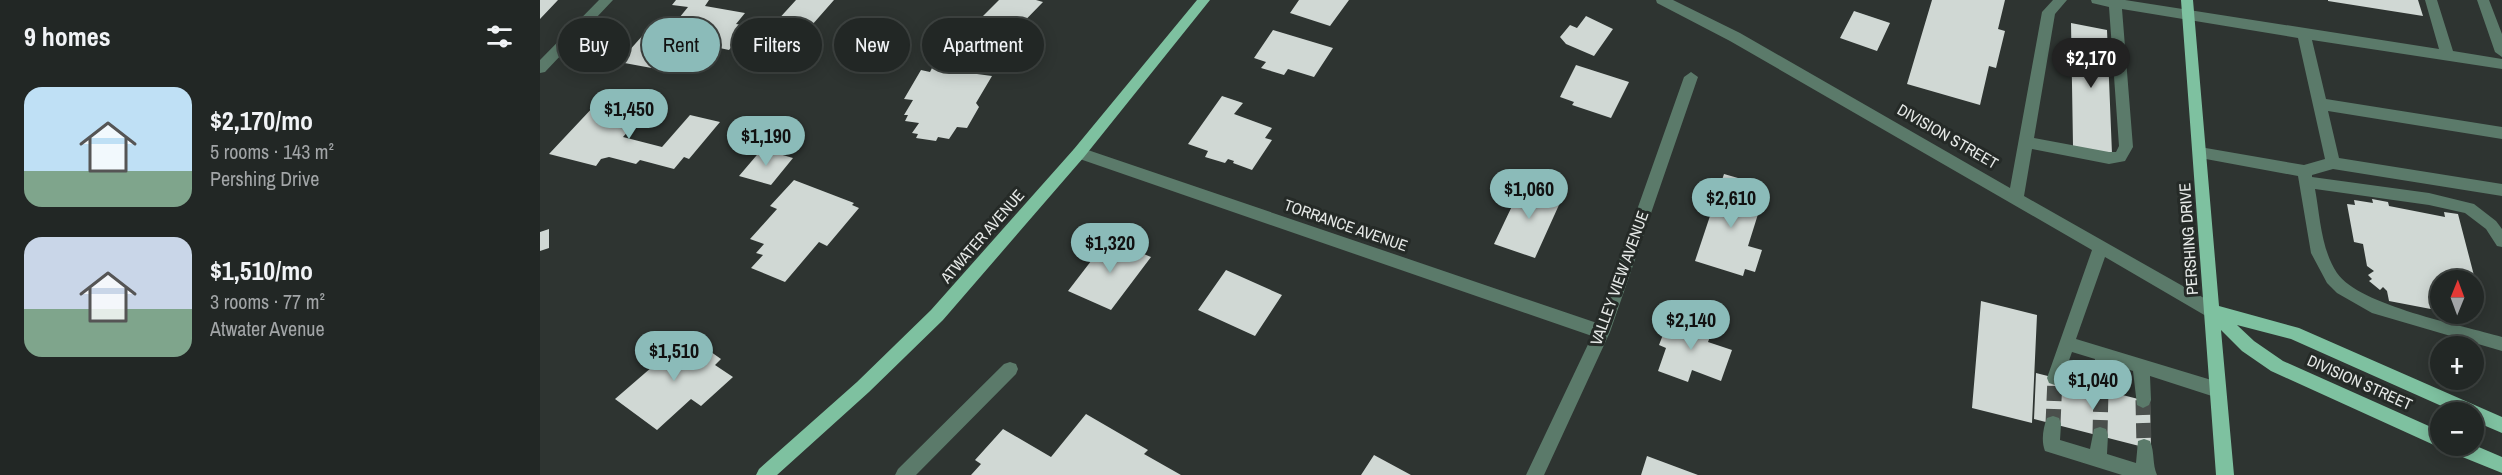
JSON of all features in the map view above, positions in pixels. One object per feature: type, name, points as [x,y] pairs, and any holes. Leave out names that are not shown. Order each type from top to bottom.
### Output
[{"type":"main road","name":"ATWATER AVENUE","points":[[765,475],[863,387],[937,315],[1079,153],[1204,0]]},
{"type":"main road","name":"PERSHING DRIVE","points":[[2187,0],[2225,475]]},
{"type":"main road","name":"DIVISION STREET","points":[[2212,311],[2293,333],[2502,425]]},
{"type":"main road","name":"DIVISION STREET","points":[[2212,311],[2248,346],[2277,366],[2430,435]]},
{"type":"main road","points":[[2480,456],[2502,465]]},
{"type":"street","points":[[540,68],[607,0]]},
{"type":"street","name":"DIVISION STREET","points":[[1662,0],[1735,37],[2212,311]]},
{"type":"street","points":[[2016,198],[2049,12],[2061,0]]},
{"type":"street","points":[[2097,0],[2502,64]]},
{"type":"street","points":[[2431,0],[2447,55]]},
{"type":"street","points":[[2484,0],[2502,52]]},
{"type":"street","points":[[2026,142],[2109,158],[2120,157],[2126,147],[2115,3]]},
{"type":"street","points":[[2304,34],[2333,163]]},
{"type":"street","name":"VALLEY VIEW AVENUE","points":[[1535,475],[1602,332],[1691,77]]},
{"type":"street","points":[[2320,104],[2502,133]]},
{"type":"street","name":"TORRANCE AVENUE","points":[[1079,153],[1602,332]]},
{"type":"street","points":[[2200,153],[2306,177],[2469,208],[2491,225],[2502,241]]},
{"type":"street","points":[[2306,177],[2333,163],[2502,190]]},
{"type":"street","points":[[2306,177],[2319,253],[2332,278],[2342,288],[2372,306],[2502,344]]},
{"type":"street","points":[[2055,378],[2101,247]]},
{"type":"street","points":[[2068,344],[2218,390]]},
{"type":"street","points":[[2101,390],[2103,356]]},
{"type":"street","points":[[2141,368],[2142,400]]},
{"type":"street","points":[[904,475],[1010,369]]},
{"type":"street","points":[[2053,424],[2051,445],[2146,474],[2144,447]]},
{"type":"street","points":[[2098,459],[2100,435]]},
{"type":"building","points":[[540,0],[558,0],[540,19]]},
{"type":"building","points":[[676,0],[709,0],[705,6],[745,13],[741,18],[732,18],[732,46],[729,50],[720,48],[720,18],[679,18],[688,7],[672,5]]},
{"type":"building","points":[[796,0],[834,0],[818,18],[780,18]]},
{"type":"building","points":[[999,0],[1043,2],[1027,18],[981,18]]},
{"type":"building","points":[[1299,0],[1349,0],[1330,26],[1290,13]]},
{"type":"building","points":[[1932,0],[2005,0],[1998,29],[2005,31],[1996,68],[1989,66],[1980,105],[1907,84]]},
{"type":"building","points":[[2418,0],[2423,16],[2328,1]]},
{"type":"building","points":[[1854,11],[1890,23],[1877,51],[1840,38]]},
{"type":"building","points":[[1586,16],[1613,29],[1594,56],[1566,44],[1560,37],[1570,25],[1577,28]]},
{"type":"building","points":[[2071,23],[2107,30],[2112,154],[2073,146]]},
{"type":"building","points":[[1273,30],[1333,48],[1314,77],[1288,69],[1284,75],[1261,68],[1266,62],[1254,58]]},
{"type":"building","points":[[642,36],[642,66],[630,64],[630,50]]},
{"type":"building","points":[[1576,65],[1629,82],[1611,118],[1572,105],[1574,102],[1560,97]]},
{"type":"building","points":[[921,70],[922,72],[962,72],[992,76],[976,103],[979,107],[967,128],[957,127],[949,139],[938,137],[936,141],[916,138],[918,134],[912,133],[919,123],[905,121],[908,115],[904,115],[913,100],[904,99]]},
{"type":"building","points":[[1222,96],[1243,103],[1234,114],[1272,128],[1265,138],[1272,140],[1252,170],[1228,159],[1225,163],[1205,157],[1208,151],[1188,144]]},
{"type":"building","points":[[596,104],[636,114],[633,117],[639,119],[623,137],[662,147],[690,115],[720,122],[689,159],[684,157],[674,169],[640,160],[636,164],[609,157],[601,159],[596,166],[549,154]]},
{"type":"building","points":[[762,149],[793,158],[771,185],[739,176]]},
{"type":"building","points":[[1724,174],[1759,184],[1751,208],[1759,211],[1748,246],[1762,250],[1755,272],[1745,269],[1743,276],[1695,261]]},
{"type":"building","points":[[794,180],[854,203],[852,205],[859,208],[827,246],[819,242],[785,282],[751,268],[763,255],[756,253],[764,244],[750,239],[777,209],[770,206]]},
{"type":"building","points":[[1523,183],[1563,196],[1535,258],[1494,244]]},
{"type":"building","points":[[2372,199],[2388,202],[2389,206],[2445,217],[2444,212],[2458,214],[2473,270],[2430,270],[2430,309],[2389,301],[2387,291],[2383,287],[2380,290],[2369,281],[2372,279],[2368,275],[2374,271],[2367,266],[2363,244],[2354,242],[2347,204],[2355,205],[2354,200],[2373,203]]},
{"type":"building","points":[[549,229],[549,248],[540,251],[540,232]]},
{"type":"building","points":[[1108,239],[1151,257],[1111,310],[1068,291]]},
{"type":"building","points":[[1226,270],[1282,295],[1255,336],[1198,310]]},
{"type":"building","points":[[1981,301],[2037,315],[2032,423],[1972,408]]},
{"type":"building","points":[[1671,314],[1713,329],[1708,342],[1732,350],[1721,381],[1692,370],[1688,382],[1658,371],[1666,348],[1659,345]]},
{"type":"building","points":[[687,335],[721,359],[715,365],[733,377],[701,406],[691,399],[657,430],[615,399],[652,367],[645,362],[669,341],[675,346]]},
{"type":"building","points":[[2036,373],[2150,402],[2151,449],[2034,419]]},
{"type":"building","points":[[1086,414],[1148,450],[1144,454],[1181,475],[971,475],[981,464],[975,460],[1003,429],[1051,457]]},
{"type":"building","points":[[1374,455],[1411,475],[1361,475]]},
{"type":"building","points":[[1647,456],[1698,475],[1641,475]]},
{"type":"tunnel","points":[[2053,424],[2055,378]]},
{"type":"tunnel","points":[[2100,435],[2101,390]]},
{"type":"tunnel","points":[[2143,400],[2144,447]]}]
